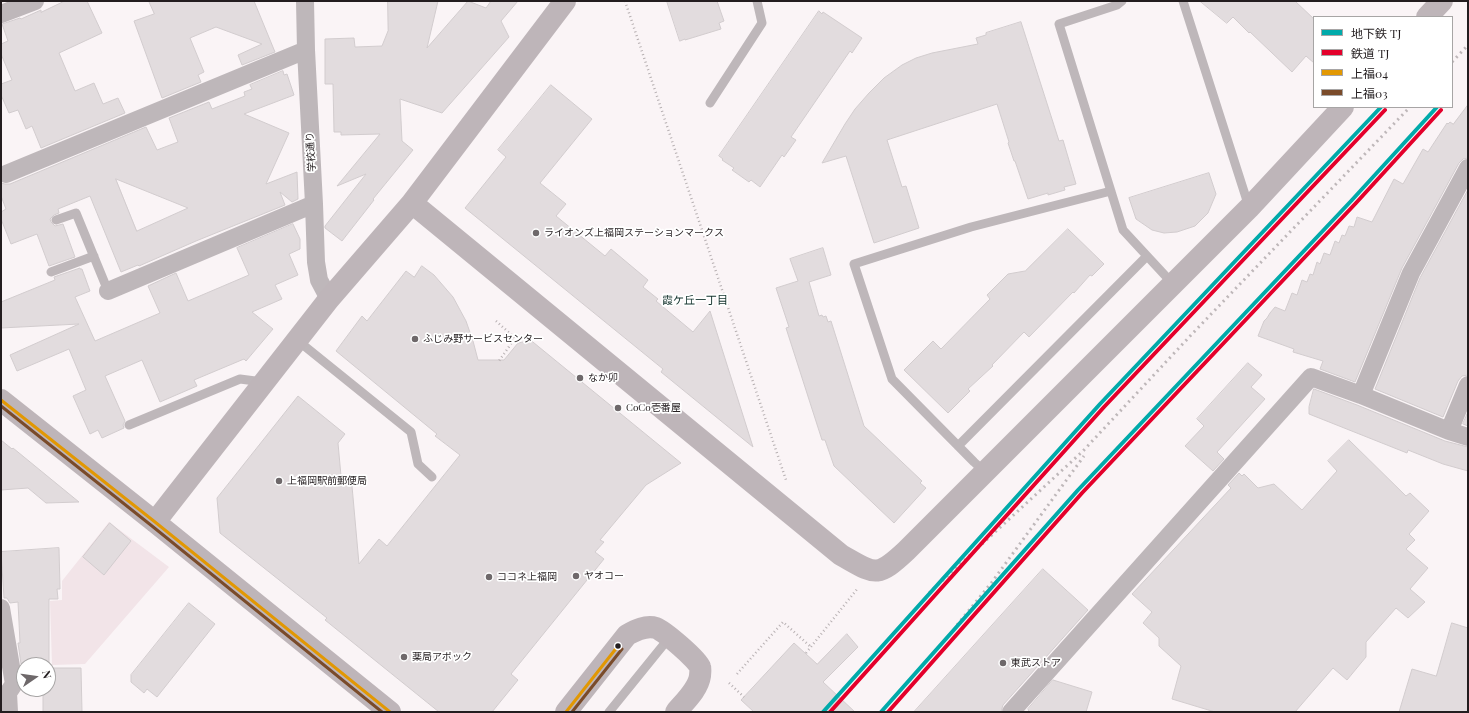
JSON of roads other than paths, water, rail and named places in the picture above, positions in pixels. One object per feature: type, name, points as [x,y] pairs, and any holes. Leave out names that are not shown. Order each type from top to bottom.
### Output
[{"type":"street","points":[[1,14],[35,1]]},
{"type":"street","name":"学校通り","points":[[305,1],[316,262],[319,280],[330,299]]},
{"type":"street","points":[[155,522],[330,299],[412,203],[565,1]]},
{"type":"street","points":[[1428,16],[1442,1]]},
{"type":"street","points":[[6,174],[306,50]]},
{"type":"street","points":[[412,203],[841,555],[870,572],[889,566],[985,472],[1249,208],[1342,108]]},
{"type":"street","points":[[1361,395],[1411,272],[1468,168]]},
{"type":"street","points":[[108,291],[314,204]]},
{"type":"street","points":[[1011,712],[1312,377],[1361,395],[1449,431],[1468,437]]},
{"type":"street","points":[[1449,431],[1468,386]]},
{"type":"street","points":[[1,400],[390,712]]},
{"type":"street","points":[[1,608],[3,627],[14,684],[8,693],[9,712]]},
{"type":"street","points":[[566,712],[627,635],[639,628],[656,628],[692,657],[700,667],[700,677],[697,686],[676,712]]},
{"type":"lane","points":[[710,103],[762,23],[757,1]]},
{"type":"lane","points":[[1122,1],[1117,6],[1059,24],[1123,230],[1173,284]]},
{"type":"lane","points":[[1183,1],[1249,208]]},
{"type":"lane","points":[[985,472],[892,379],[854,264],[971,228],[1111,191]]},
{"type":"lane","points":[[56,220],[76,213],[108,291]]},
{"type":"lane","points":[[51,272],[94,256]]},
{"type":"lane","points":[[958,446],[1147,256]]},
{"type":"lane","points":[[297,340],[411,432],[418,464],[432,478]]},
{"type":"lane","points":[[129,425],[240,379],[264,382]]},
{"type":"lane","points":[[609,712],[669,638]]},
{"type":"railway","points":[[1453,61],[1468,45]]},
{"type":"railway","points":[[929,593],[1083,451],[1192,334],[1409,108]]},
{"type":"railway","points":[[957,625],[992,582],[1084,456]]},
{"type":"metro line","name":"TJ","points":[[823,712],[1100,404],[1380,108]]},
{"type":"metro line","name":"TJ","points":[[881,712],[1078,490],[1352,200],[1436,108]]},
{"type":"rail line","name":"TJ","points":[[830,712],[1104,407],[1385,110]]},
{"type":"rail line","name":"TJ","points":[[888,712],[1082,493],[1356,203],[1441,110]]},
{"type":"place","name":"ライオンズ上福岡ステーションマークス","points":[[536,233]]},
{"type":"place","name":"ふじみ野サービスセンター","points":[[415,339]]},
{"type":"place","name":"なか卯","points":[[580,378]]},
{"type":"place","name":"CoCo壱番屋","points":[[618,408]]},
{"type":"place","name":"上福岡駅前郵便局","points":[[279,481]]},
{"type":"place","name":"ヤオコー","points":[[576,576]]},
{"type":"place","name":"ココネ上福岡","points":[[489,577]]},
{"type":"place","name":"薬局アポック","points":[[404,657]]},
{"type":"place","name":"東武ストア","points":[[1003,663]]},
{"type":"district","name":"霞ケ丘一丁目","points":[[695,301]]}]
